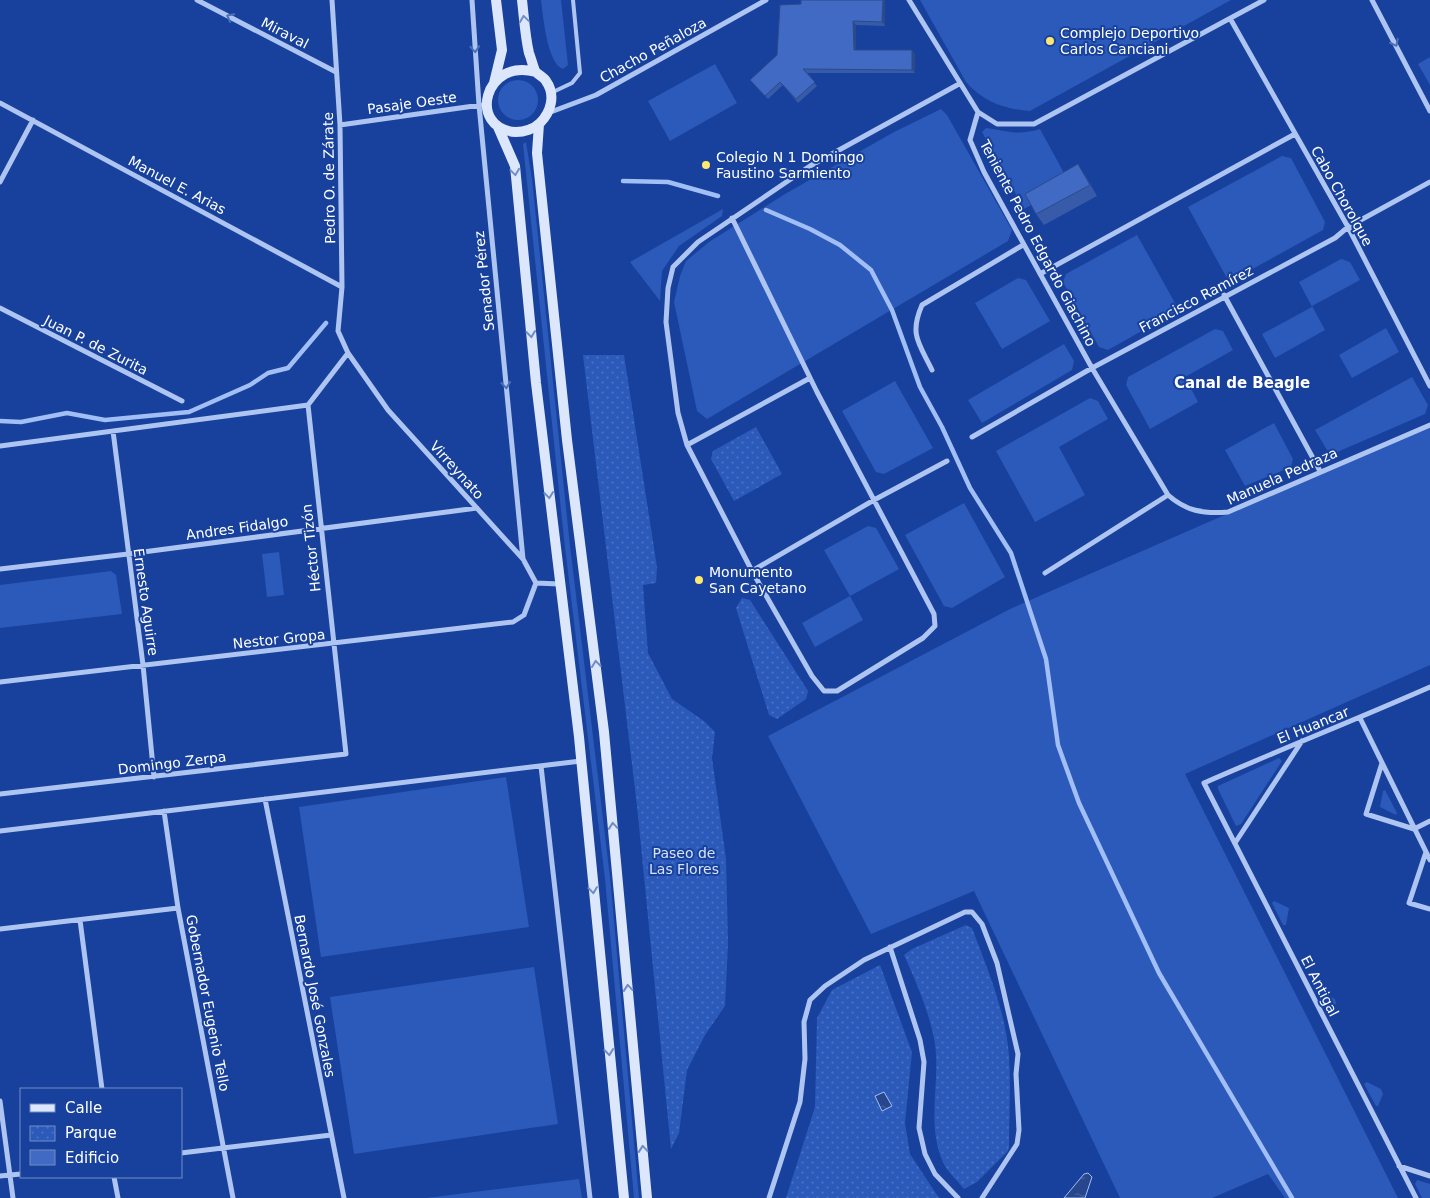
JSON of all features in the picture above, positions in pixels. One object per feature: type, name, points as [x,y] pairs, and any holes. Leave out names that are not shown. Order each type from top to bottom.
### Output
[{"type":"main road","points":[[496,0],[502,50],[494,83],[483,105],[498,127],[515,166],[559,584],[581,761],[624,1198]]},
{"type":"main road","points":[[522,0],[529,51],[536,72]]},
{"type":"main road","points":[[494,83],[502,75],[513,70],[525,69],[536,72],[546,80],[551,93],[551,104],[548,114],[539,124],[520,132],[508,132],[498,127]]},
{"type":"main road","points":[[539,124],[537,153],[567,440],[604,732],[648,1198]]},
{"type":"street","name":"Miraval","points":[[197,0],[336,72]]},
{"type":"street","name":"Pedro O. de Zárate","points":[[332,0],[340,125],[342,287],[338,331],[348,353]]},
{"type":"street","name":"Senador Pérez","points":[[472,0],[523,558]]},
{"type":"street","name":"Chacho Peñaloza","points":[[548,114],[596,94],[766,0]]},
{"type":"street","points":[[909,0],[978,112],[997,124],[1034,124],[1231,20],[1264,0]]},
{"type":"street","points":[[1372,0],[1430,111]]},
{"type":"street","name":"Cabo Chorolque","points":[[1231,20],[1348,226],[1430,386]]},
{"type":"street","points":[[732,218],[810,378],[934,614],[935,626],[923,638],[837,691],[824,691],[812,676],[752,571],[687,445],[678,413],[666,322],[668,288],[673,268],[682,257],[698,242],[732,218],[810,166],[959,84]]},
{"type":"street","name":"Manuel E. Arias","points":[[0,103],[342,287]]},
{"type":"street","name":"Pasaje Oeste","points":[[340,125],[483,105]]},
{"type":"street","name":"Teniente Pedro Edgardo Giachino","points":[[978,112],[970,140],[984,172],[1092,368],[1168,495]]},
{"type":"street","points":[[0,182],[33,120]]},
{"type":"street","points":[[1040,274],[1295,134]]},
{"type":"street","name":"Francisco Ramírez","points":[[972,437],[1092,368],[1335,238],[1348,226],[1430,182]]},
{"type":"street","points":[[932,370],[915,336],[915,320],[922,305],[1023,245]]},
{"type":"street","points":[[1224,296],[1320,471]]},
{"type":"street","name":"Juan P. de Zurita","points":[[0,308],[182,401]]},
{"type":"street","points":[[0,446],[308,405],[348,353]]},
{"type":"street","name":"Virreynato","points":[[348,353],[388,410],[523,558],[536,583]]},
{"type":"street","points":[[687,445],[810,378]]},
{"type":"street","name":"Héctor Tizón","points":[[308,405],[346,754]]},
{"type":"street","name":"Manuela Pedraza","points":[[1168,495],[1181,508],[1214,513],[1228,512],[1430,425]]},
{"type":"street","name":"Ernesto Aguirre","points":[[113,430],[143,665],[154,777]]},
{"type":"street","points":[[752,571],[874,500],[947,461]]},
{"type":"street","points":[[1045,573],[1168,495]]},
{"type":"street","name":"Andres Fidalgo","points":[[0,569],[477,508]]},
{"type":"street","points":[[536,583],[559,584]]},
{"type":"street","name":"Nestor Gropa","points":[[0,682],[333,645],[513,622],[524,616],[536,583]]},
{"type":"street","name":"El Huancar","points":[[1204,783],[1430,687]]},
{"type":"street","points":[[1360,718],[1430,860]]},
{"type":"street","points":[[1235,842],[1303,740]]},
{"type":"street","name":"Domingo Zerpa","points":[[0,794],[346,754]]},
{"type":"street","points":[[0,831],[581,761]]},
{"type":"street","points":[[1382,763],[1366,814],[1414,829],[1430,821]]},
{"type":"street","points":[[542,766],[590,1198]]},
{"type":"street","name":"El Antigal","points":[[1204,783],[1416,1198]]},
{"type":"street","name":"Bernardo José Gonzales","points":[[265,799],[344,1198]]},
{"type":"street","name":"Gobernador Eugenio Tello","points":[[164,811],[178,908],[233,1198]]},
{"type":"street","points":[[1426,852],[1409,903],[1430,909]]},
{"type":"street","points":[[0,929],[178,908]]},
{"type":"street","points":[[769,1198],[800,1102],[804,1059],[804,1022],[810,1000],[825,986],[856,965],[965,912],[972,912],[982,924],[997,963],[1018,1054],[1016,1074],[1019,1130],[1017,1144],[1010,1158],[982,1198]]},
{"type":"street","points":[[80,920],[102,1088]]},
{"type":"street","points":[[890,947],[920,1040],[923,1055],[919,1128],[925,1154],[935,1174],[958,1198]]},
{"type":"street","points":[[0,1101],[13,1198]]},
{"type":"street","points":[[182,1154],[331,1134]]},
{"type":"street","points":[[1399,1166],[1430,1176]]},
{"type":"street","points":[[0,1176],[20,1174]]},
{"type":"street","points":[[114,1178],[118,1198]]},
{"type":"lane","points":[[551,93],[572,83],[580,73],[573,0]]},
{"type":"green space","points":[[541,0],[561,0],[568,65],[563,69],[553,58],[550,49]]},
{"type":"green space","name":"Complejo Deportivo Carlos Canciani","points":[[920,0],[1231,0],[1030,111],[995,103],[980,95],[966,82]]},
{"type":"green space","points":[[1430,57],[1430,85],[1418,64]]},
{"type":"green space","points":[[715,64],[737,103],[670,141],[648,101]]},
{"type":"green space","points":[[518,80],[532,86],[538,100],[532,114],[518,120],[504,114],[498,100],[504,86]]},
{"type":"green space","points":[[941,109],[947,115],[1012,230],[1008,241],[707,419],[697,411],[674,302],[680,276],[686,261],[709,242],[785,194],[894,132]]},
{"type":"green space","points":[[986,128],[1018,133],[1040,129],[1070,184],[1024,209],[982,132]]},
{"type":"green space","points":[[526,142],[532,179],[569,537],[610,877],[639,1198],[634,1198],[605,879],[564,539],[523,144]]},
{"type":"green space","points":[[1282,156],[1291,158],[1325,222],[1323,230],[1229,282],[1188,207]]},
{"type":"green space","points":[[723,209],[722,216],[679,246],[662,271],[660,301],[630,262]]},
{"type":"green space","points":[[1137,235],[1179,310],[1108,350],[1099,347],[1063,282],[1066,274]]},
{"type":"green space","points":[[1341,259],[1350,262],[1360,280],[1312,306],[1325,330],[1275,358],[1262,334],[1312,307],[1299,282]]},
{"type":"green space","points":[[1018,278],[1026,280],[1050,321],[1002,349],[975,303]]},
{"type":"green space","points":[[1386,328],[1399,352],[1352,378],[1339,355]]},
{"type":"green space","points":[[1215,329],[1223,331],[1233,350],[1185,377],[1198,402],[1150,429],[1126,385],[1128,377]]},
{"type":"green space","points":[[1064,344],[1074,361],[1072,370],[982,423],[968,400]]},
{"type":"green space","name":"Paseo de Las Flores","points":[[583,355],[624,355],[657,567],[656,583],[643,585],[648,653],[672,699],[704,721],[715,732],[712,758],[726,859],[728,943],[725,1006],[705,1035],[687,1070],[679,1133],[671,1149],[637,806]]},
{"type":"green space","points":[[1412,377],[1428,405],[1425,414],[1335,453],[1327,450],[1315,430]]},
{"type":"green space","points":[[895,381],[933,448],[884,474],[876,472],[842,411]]},
{"type":"green space","points":[[1090,398],[1098,401],[1108,419],[1059,447],[1085,495],[1035,522],[996,451]]},
{"type":"green space","points":[[1274,423],[1293,459],[1291,467],[1245,486],[1225,450]]},
{"type":"green space","points":[[1430,425],[1430,665],[1185,774],[1398,1198],[1285,1198],[1268,1174],[1212,1198],[1120,1198],[974,891],[871,934],[768,736],[1010,609]]},
{"type":"green space","points":[[756,427],[782,474],[734,501],[711,459],[713,451]]},
{"type":"green space","points":[[964,503],[1005,577],[952,608],[944,606],[905,535]]},
{"type":"green space","points":[[868,526],[876,528],[899,569],[850,596],[824,550]]},
{"type":"green space","points":[[279,552],[284,595],[267,597],[262,554]]},
{"type":"green space","points":[[111,571],[116,575],[122,614],[0,628],[0,585]]},
{"type":"green space","points":[[850,596],[863,620],[815,647],[802,623]]},
{"type":"green space","points":[[742,598],[750,600],[808,691],[806,699],[777,719],[769,715],[736,608]]},
{"type":"green space","points":[[1279,758],[1282,761],[1241,824],[1236,826],[1218,786]]},
{"type":"green space","points":[[506,777],[529,927],[321,957],[299,807]]},
{"type":"green space","points":[[1385,790],[1397,813],[1396,815],[1380,807],[1383,791]]},
{"type":"green space","points":[[1274,901],[1289,908],[1286,925],[1283,925],[1272,903]]},
{"type":"green space","points":[[966,925],[972,928],[990,974],[1000,1007],[1009,1056],[1010,1090],[1008,1151],[977,1182],[964,1189],[945,1166],[938,1147],[934,1116],[936,1053],[934,1038],[925,1006],[904,955],[912,949]]},
{"type":"green space","points":[[880,965],[912,1052],[905,1123],[910,1154],[939,1198],[786,1198],[815,1107],[817,1018],[832,990]]},
{"type":"green space","points":[[534,967],[558,1124],[354,1154],[330,997]]},
{"type":"green space","points":[[1320,991],[1335,999],[1336,1003],[1331,1015],[1329,1015],[1318,993]]},
{"type":"green space","points":[[1367,1082],[1381,1089],[1383,1094],[1378,1106],[1376,1106],[1364,1084]]},
{"type":"green space","points":[[579,1179],[582,1198],[426,1198]]},
{"type":"green space","points":[[1417,1180],[1430,1184],[1430,1198],[1422,1198],[1415,1184]]},
{"type":"water","points":[[884,1092],[892,1106],[882,1111],[875,1096]]},
{"type":"water","points":[[1088,1173],[1092,1177],[1085,1198],[1064,1198],[1084,1174]]},
{"type":"building","points":[[801,0],[883,0],[882,22],[853,21],[854,50],[912,50],[912,70],[803,69],[815,82],[796,99],[780,82],[765,96],[750,80],[777,55],[780,5],[801,4]]},
{"type":"building","points":[[1078,164],[1090,185],[1036,214],[1025,194]]},
{"type":"waterway","points":[[623,181],[668,182],[718,196]]},
{"type":"waterway","points":[[766,210],[810,229],[840,245],[871,270],[892,310],[920,387],[942,427],[970,488],[1011,553],[1046,659],[1058,745],[1079,803],[1159,973],[1292,1198]]},
{"type":"waterway","points":[[0,421],[21,422],[67,413],[105,420],[189,412],[250,385],[268,373],[288,368],[326,323]]},
{"type":"place","name":"Complejo Deportivo Carlos Canciani","points":[[1050,41]]},
{"type":"place","name":"Colegio N 1 Domingo Faustino Sarmiento","points":[[706,165]]},
{"type":"place","name":"Monumento San Cayetano","points":[[699,580]]},
{"type":"district","name":"Canal de Beagle","points":[[1242,383]]}]
